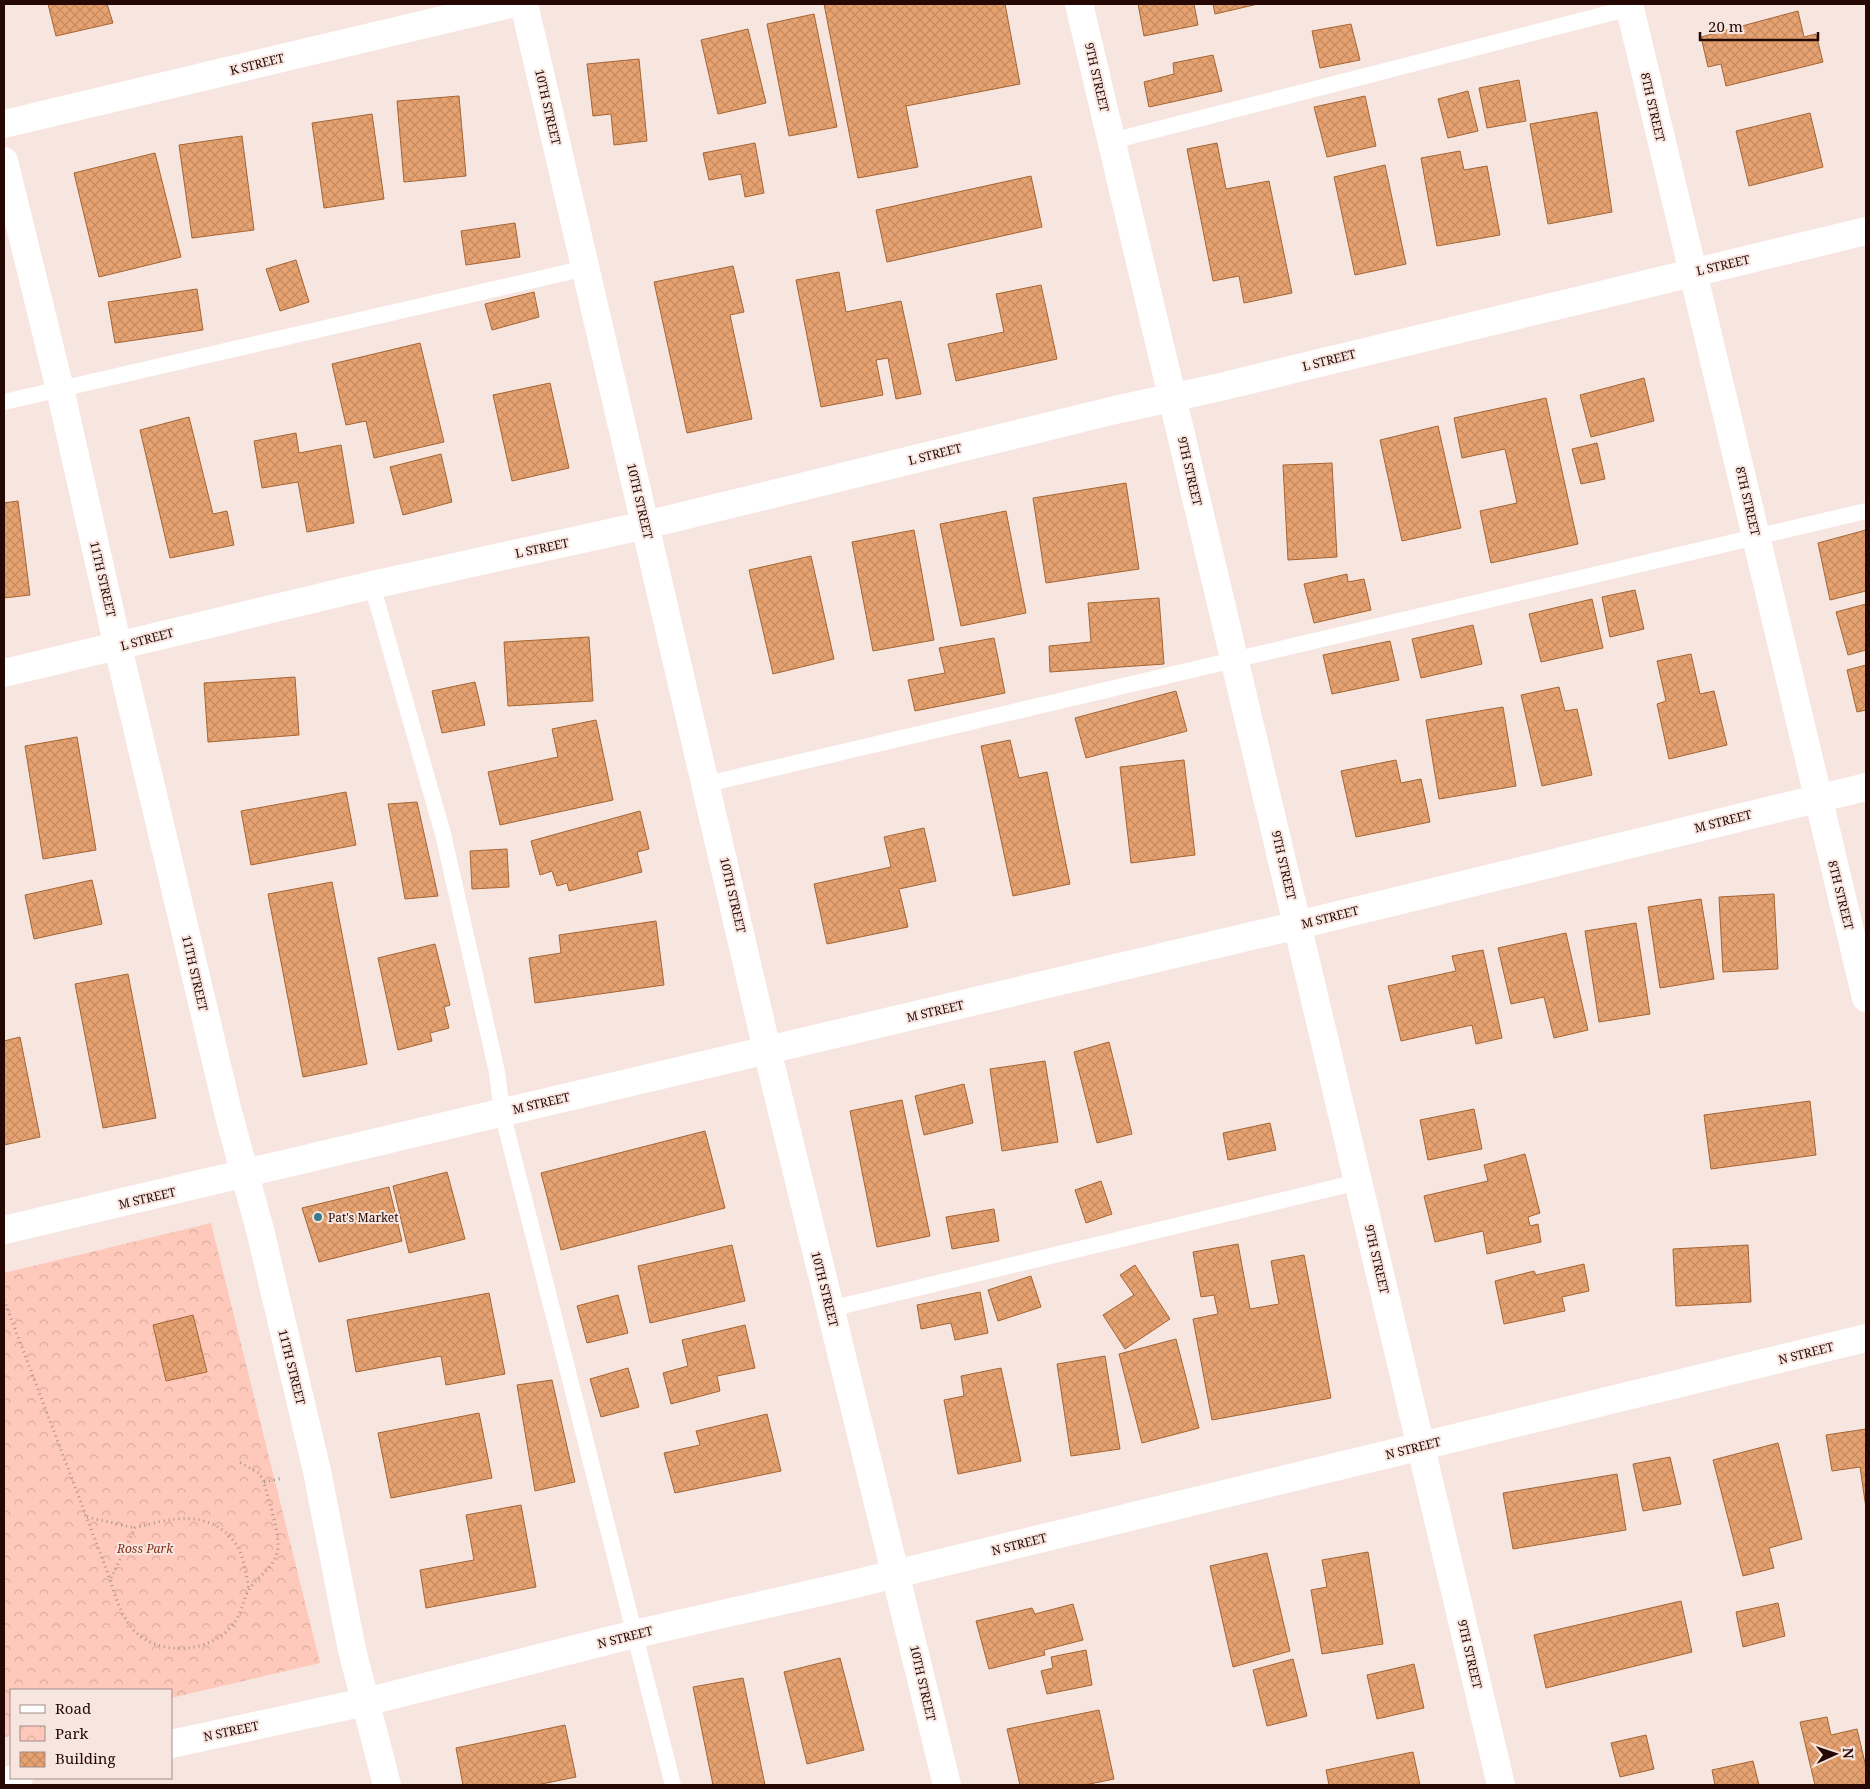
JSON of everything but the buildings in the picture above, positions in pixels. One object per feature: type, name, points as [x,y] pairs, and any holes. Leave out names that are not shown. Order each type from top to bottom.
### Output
[{"type":"street","name":"K STREET","points":[[4,124],[510,4]]},
{"type":"street","name":"10TH STREET","points":[[524,4],[707,784],[767,1050],[897,1574],[947,1785]]},
{"type":"street","name":"9TH STREET","points":[[1079,4],[1501,1785]]},
{"type":"street","name":"8TH STREET","points":[[1629,6],[1820,798],[1866,998]]},
{"type":"street","name":"11TH STREET","points":[[4,161],[60,389],[118,647],[244,1175],[317,1470],[352,1650],[387,1785]]},
{"type":"street","name":"L STREET","points":[[4,673],[372,585],[646,525],[1866,231]]},
{"type":"street","name":"M STREET","points":[[4,1230],[244,1175],[502,1112],[1298,925],[1866,787]]},
{"type":"street","name":"N STREET","points":[[172,1744],[365,1702],[635,1634],[897,1574],[1866,1338]]},
{"type":"lane","points":[[1112,141],[1629,6]]},
{"type":"lane","points":[[4,402],[586,268]]},
{"type":"lane","points":[[707,784],[1866,512]]},
{"type":"lane","points":[[372,585],[443,834],[498,1072],[502,1112],[674,1785]]},
{"type":"lane","points":[[830,1309],[1358,1182]]},
{"type":"path","points":[[4,1300],[87,1517],[116,1600],[128,1622],[140,1636],[170,1648],[188,1648],[217,1640],[237,1620],[249,1590],[267,1572],[278,1545],[264,1482],[259,1473],[239,1462]]},
{"type":"path","points":[[87,1517],[135,1528],[182,1517],[200,1520],[214,1526],[236,1545],[245,1567],[249,1590]]},
{"type":"path","points":[[110,1579],[135,1528]]},
{"type":"green space","name":"Ross Park","points":[[211,1223],[320,1663],[172,1698],[172,1689],[10,1689],[10,1736],[4,1737],[4,1273]]},
{"type":"place","name":"Pat's Market","points":[[318,1217]]}]
